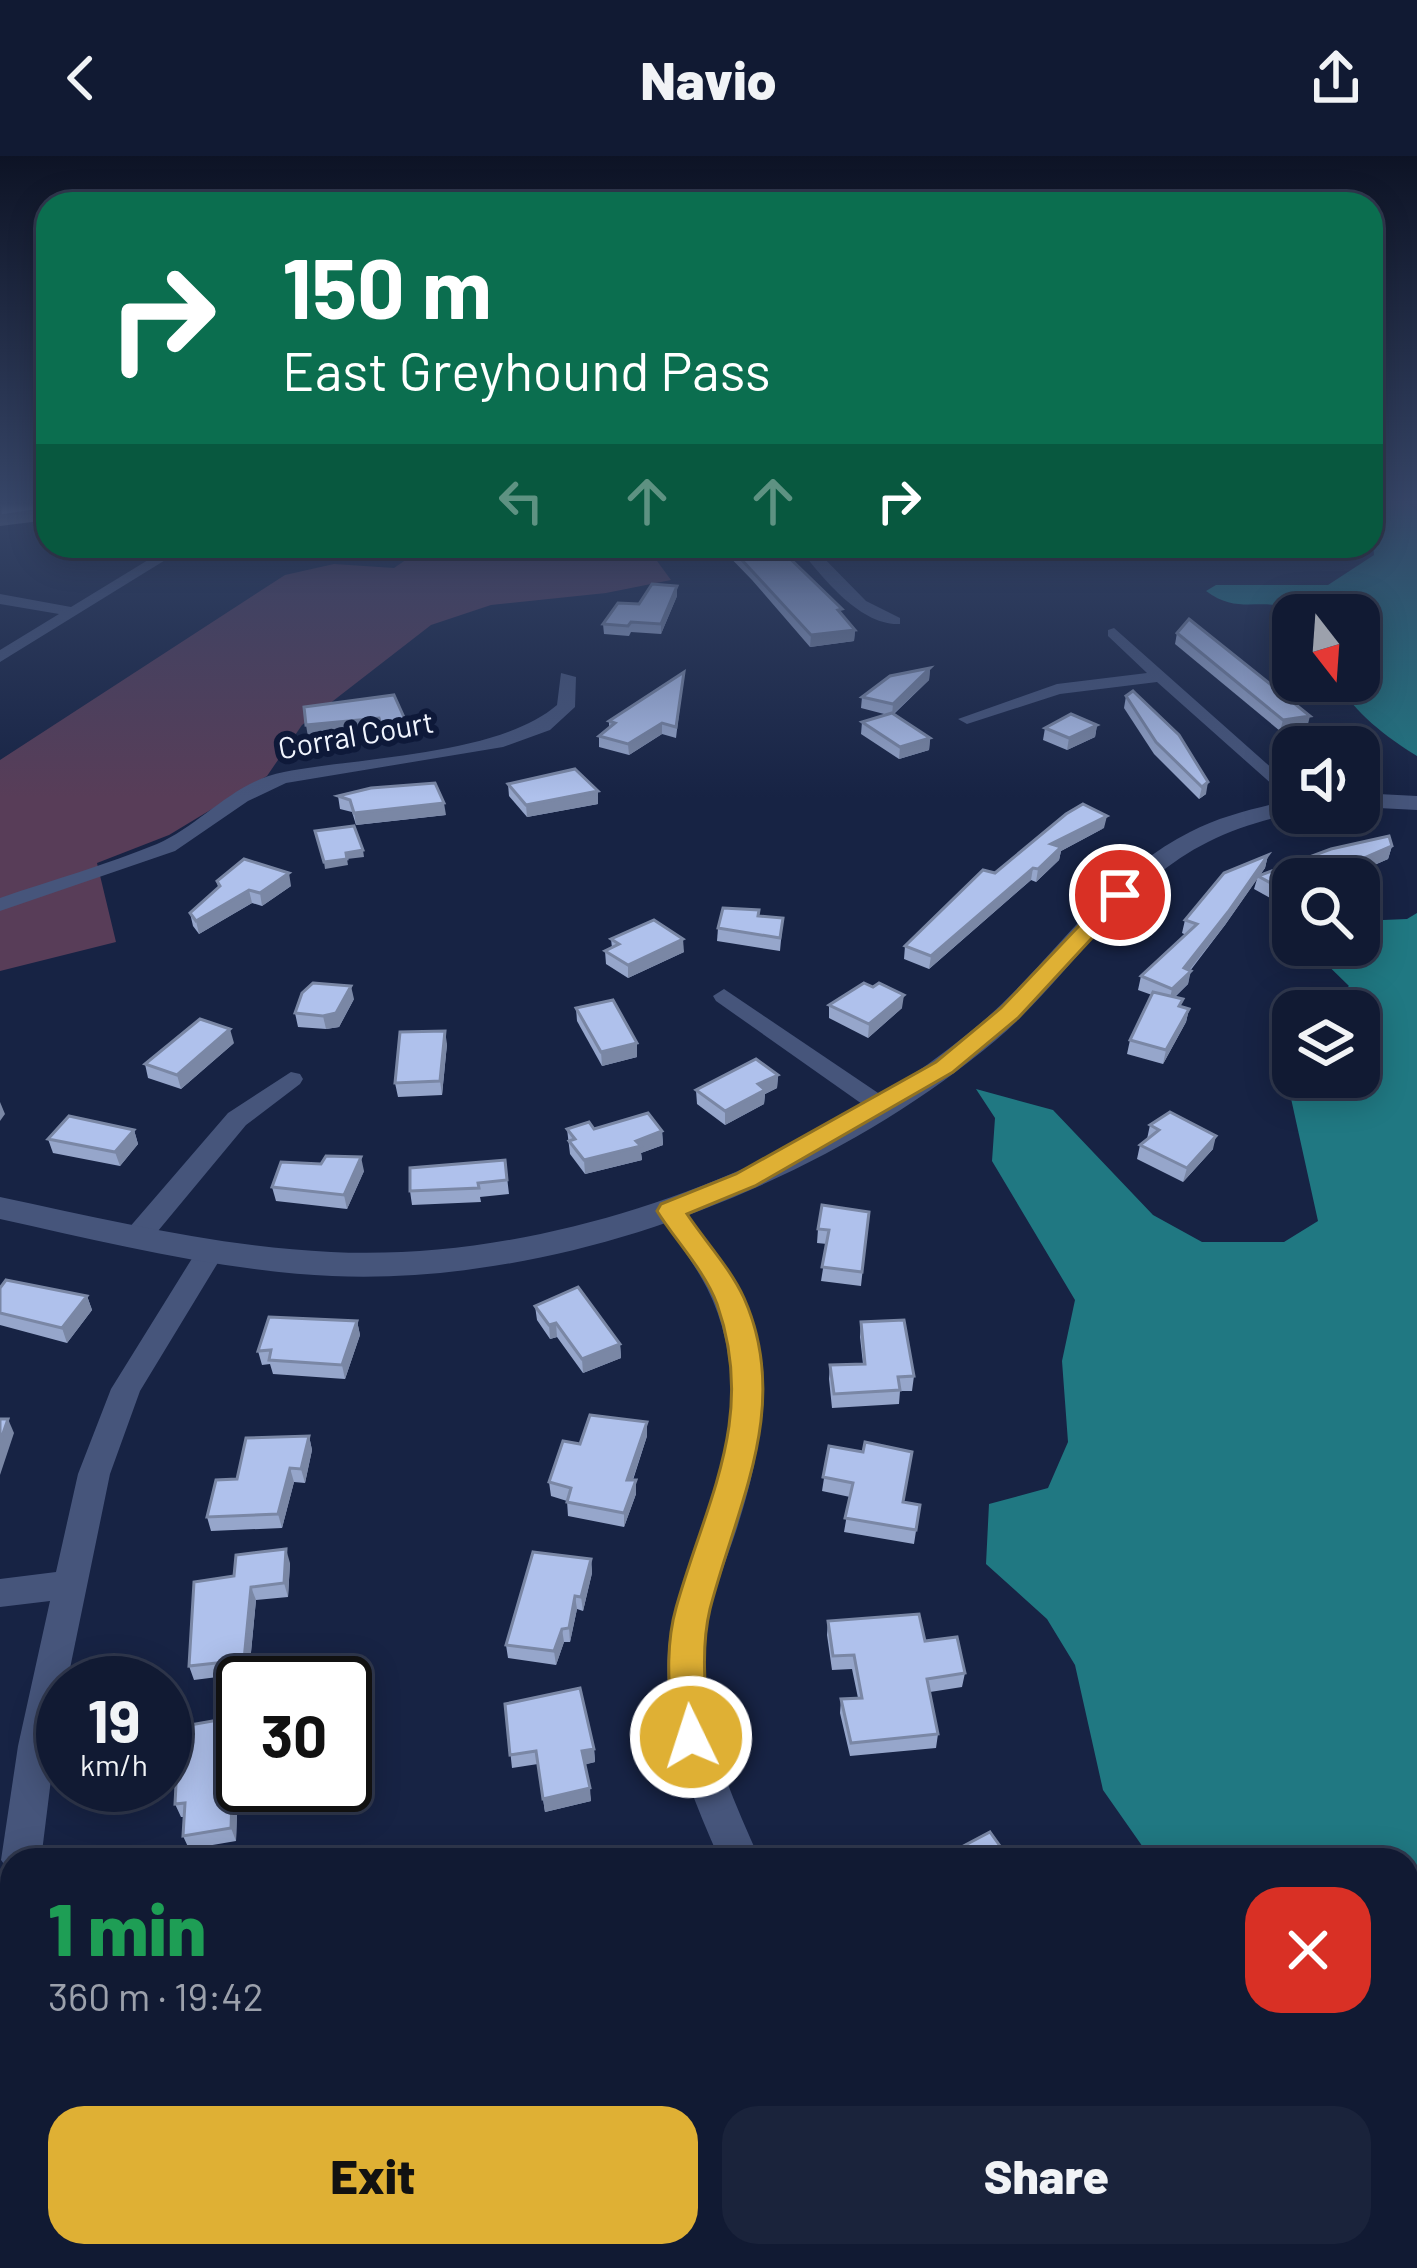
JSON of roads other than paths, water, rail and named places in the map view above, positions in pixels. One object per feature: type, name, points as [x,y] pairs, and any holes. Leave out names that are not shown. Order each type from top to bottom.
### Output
[{"type":"street","points":[[10,601],[75,611]]},
{"type":"street","points":[[0,657],[92,601]]},
{"type":"street","points":[[857,601],[894,621]]},
{"type":"street","points":[[1114,633],[1272,781]]},
{"type":"street","points":[[967,719],[1057,688],[1161,676]]},
{"type":"street","name":"Corral Court","points":[[0,905],[168,847],[241,797],[281,778],[497,743],[530,733],[566,707],[567,677]]},
{"type":"street","points":[[1380,801],[1417,803]]},
{"type":"street","points":[[0,1208],[211,1251],[330,1264],[444,1262],[573,1241],[670,1211],[746,1180],[945,1067],[1009,1013],[1148,866],[1209,829],[1272,808]]},
{"type":"street","points":[[724,996],[881,1106]]},
{"type":"street","points":[[138,1237],[237,1119],[292,1079]]},
{"type":"street","points":[[670,1211],[730,1299],[748,1368],[747,1429],[734,1488],[692,1610],[686,1651],[691,1737],[708,1793],[734,1848]]},
{"type":"street","points":[[23,1848],[36,1746],[94,1474],[126,1389],[211,1251]]},
{"type":"street","points":[[0,1593],[67,1585]]}]
